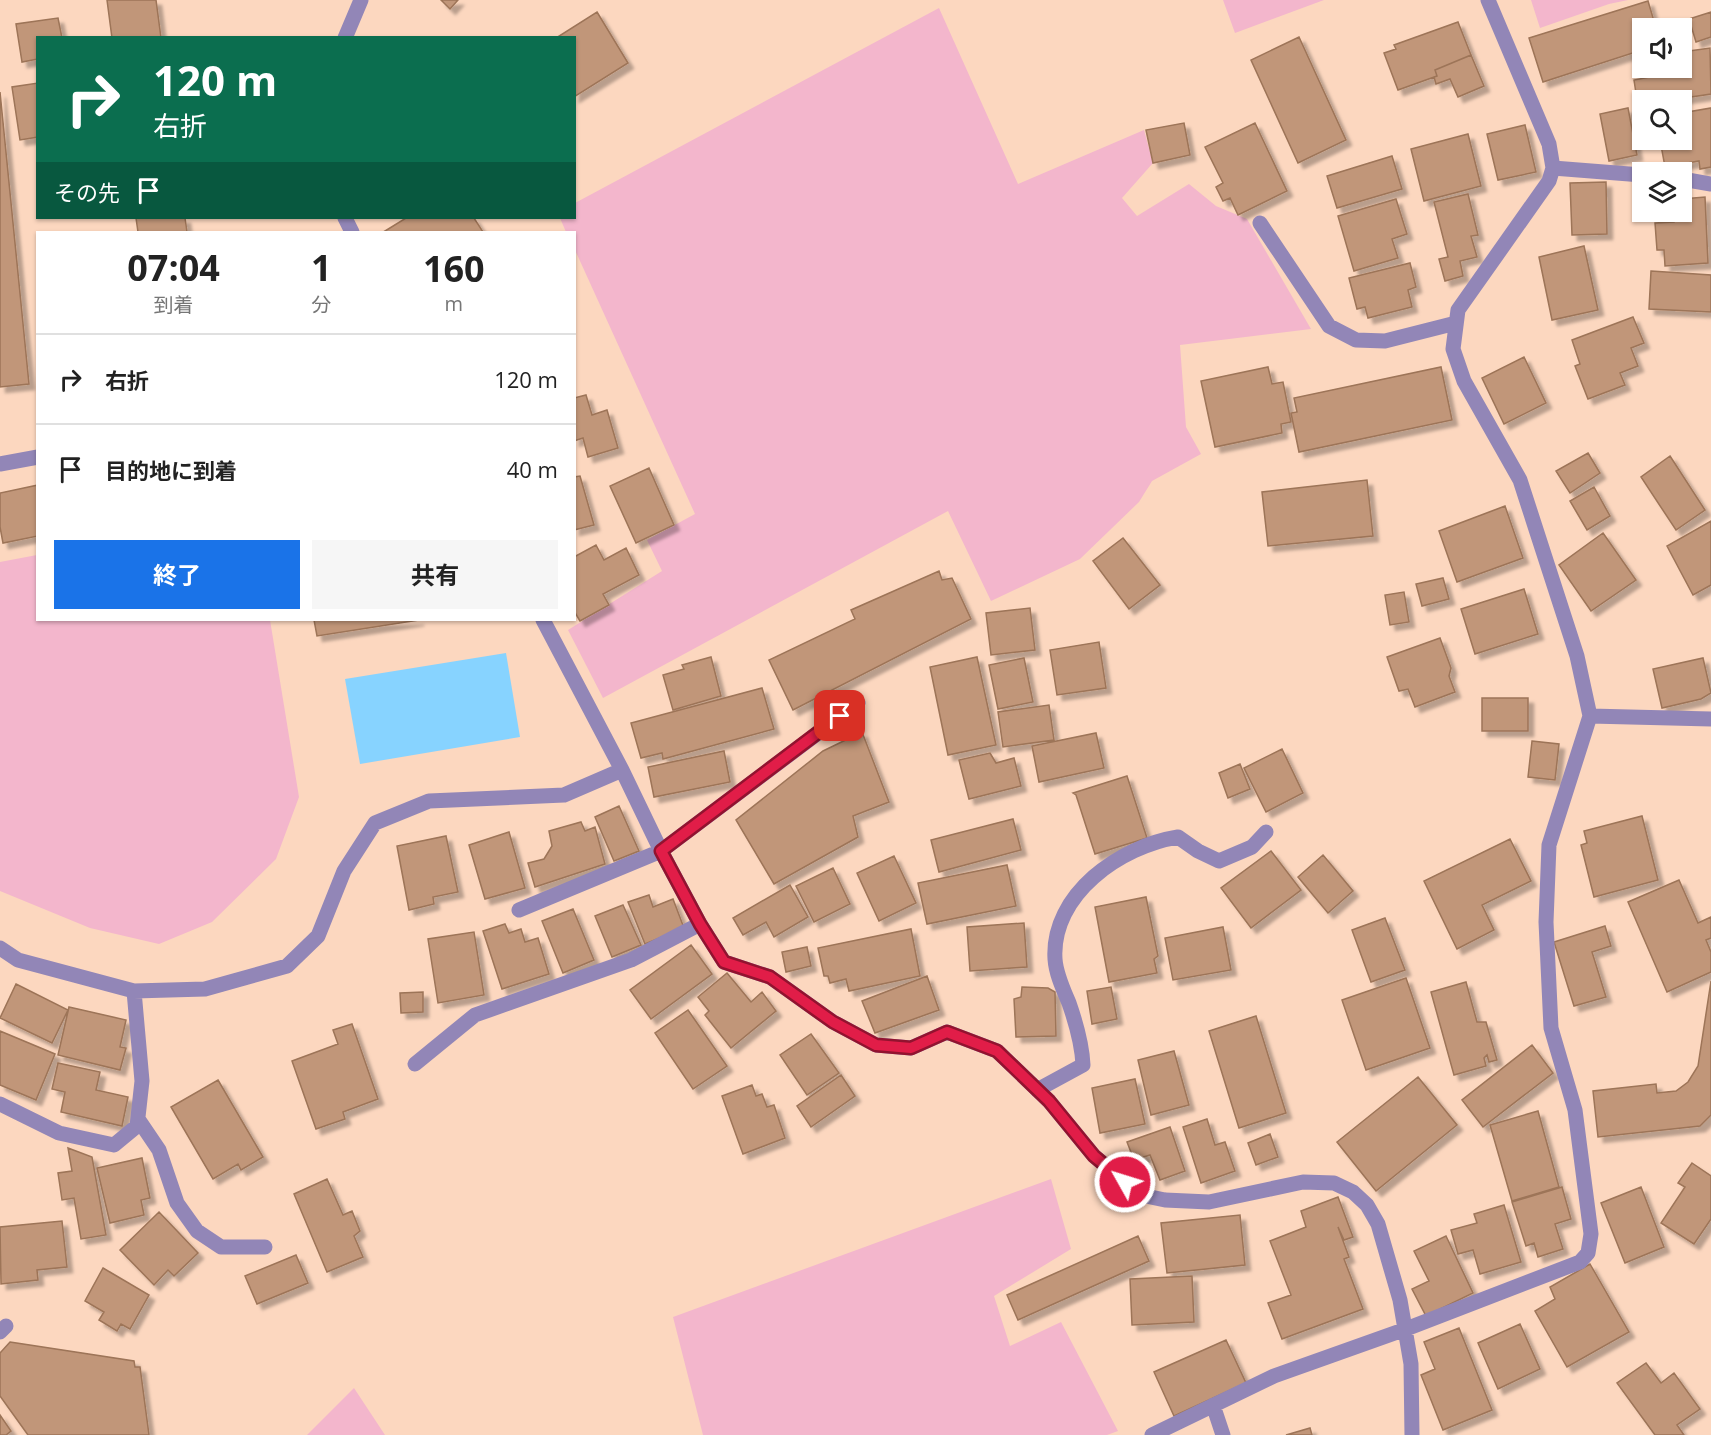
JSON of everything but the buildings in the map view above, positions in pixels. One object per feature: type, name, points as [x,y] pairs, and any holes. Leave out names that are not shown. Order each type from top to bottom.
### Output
[{"type":"street","points":[[346,36],[361,0]]},
{"type":"street","points":[[1152,1435],[1274,1376],[1406,1329],[1580,1262],[1588,1253],[1591,1234],[1575,1110],[1551,1029],[1546,922],[1549,845],[1590,716],[1577,656],[1520,480],[1464,381],[1453,349],[1458,310],[1550,181],[1553,168],[1550,144],[1488,0]]},
{"type":"street","points":[[1553,168],[1632,174]]},
{"type":"street","points":[[1692,181],[1711,184]]},
{"type":"street","points":[[1260,223],[1329,326],[1356,340],[1385,341],[1456,323]]},
{"type":"street","points":[[0,464],[36,457]]},
{"type":"street","points":[[544,621],[622,770],[661,851],[700,924],[724,962],[770,977],[833,1022],[876,1045],[911,1048],[947,1032],[997,1051],[1049,1101],[1094,1156],[1141,1195],[1165,1200],[1209,1202],[1303,1182],[1334,1183],[1353,1192],[1367,1205],[1378,1224],[1406,1329],[1411,1364],[1412,1435]]},
{"type":"street","points":[[519,910],[661,851],[858,703]]},
{"type":"street","points":[[1590,716],[1711,719]]},
{"type":"street","points":[[0,948],[18,960],[134,991],[205,989],[287,966],[318,936],[344,871],[375,823],[429,801],[564,795],[622,770]]},
{"type":"street","points":[[1037,1090],[1083,1065],[1082,1046],[1055,959],[1057,931],[1077,892],[1103,869],[1158,840],[1178,837],[1198,851],[1219,861],[1252,847],[1266,832]]},
{"type":"street","points":[[415,1064],[475,1016],[631,960],[700,924]]},
{"type":"street","points":[[0,1104],[59,1133],[114,1144],[137,1126],[142,1081],[134,991]]},
{"type":"street","points":[[138,1119],[159,1150],[177,1203],[197,1231],[221,1247],[266,1247]]},
{"type":"street","points":[[1213,1405],[1223,1435]]},
{"type":"shaded area","points":[[1223,0],[1324,0],[1235,33]]},
{"type":"shaded area","points":[[1531,0],[1628,0],[1609,4],[1540,28]]},
{"type":"shaded area","points":[[939,8],[1018,184],[1144,130],[1153,163],[1122,198],[1137,216],[1189,184],[1216,206],[1247,219],[1311,329],[1180,345],[1186,427],[1201,454],[1152,481],[1139,502],[1080,559],[991,601],[948,511],[603,698],[568,630],[662,571],[647,540],[695,514],[576,252],[576,231],[566,231],[560,219],[576,219],[576,202]]},
{"type":"shaded area","points":[[36,555],[36,621],[270,621],[299,797],[276,859],[212,922],[159,944],[90,928],[0,891],[0,562]]},
{"type":"shaded area","points":[[1051,1179],[1071,1249],[994,1296],[1010,1346],[1061,1322],[1118,1431],[1107,1435],[703,1435],[673,1317]]},
{"type":"shaded area","points":[[354,1388],[385,1435],[307,1435]]},
{"type":"water","points":[[506,653],[520,737],[360,764],[345,679]]},
{"type":"route","points":[[840,716],[661,851],[700,924],[724,962],[770,977],[833,1022],[876,1045],[911,1048],[947,1032],[997,1051],[1049,1101],[1094,1156],[1125,1182]]}]
